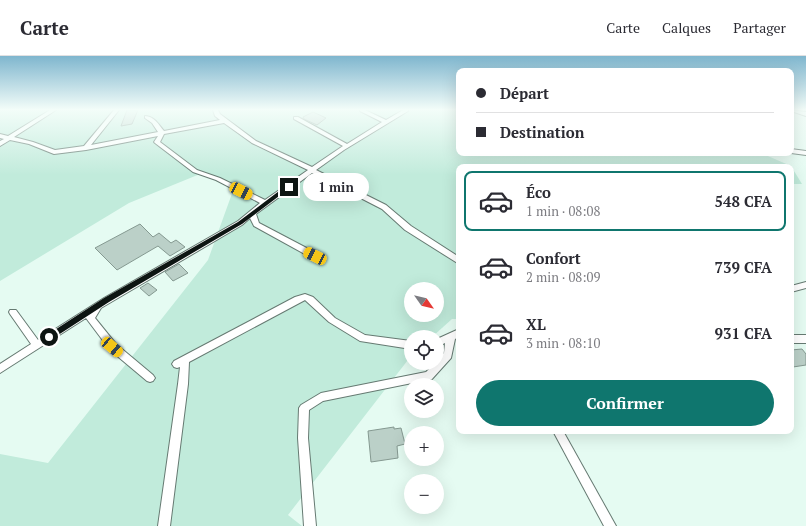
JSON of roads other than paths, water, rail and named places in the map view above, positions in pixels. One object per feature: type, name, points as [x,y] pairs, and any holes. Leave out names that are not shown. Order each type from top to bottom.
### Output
[{"type":"street","points":[[0,144],[19,132]]},
{"type":"street","points":[[86,148],[99,132]]},
{"type":"street","points":[[0,136],[31,143],[54,152],[86,148],[167,132]]},
{"type":"street","points":[[240,132],[254,142],[278,155],[312,170],[384,207],[408,228],[456,259]]},
{"type":"street","points":[[321,132],[347,146]]},
{"type":"street","points":[[0,368],[101,304],[240,223],[265,203],[312,170],[370,132]]},
{"type":"street","points":[[162,133],[157,142],[194,171],[218,180],[265,203]]},
{"type":"street","points":[[794,151],[806,153]]},
{"type":"street","points":[[252,213],[256,224],[315,256]]},
{"type":"street","points":[[794,289],[804,288]]},
{"type":"street","points":[[164,526],[183,384],[181,361],[298,299],[305,297],[310,299],[332,320],[363,338],[404,344]]},
{"type":"street","points":[[101,304],[90,318],[112,347],[150,378]]},
{"type":"street","points":[[13,312],[36,345]]},
{"type":"street","points":[[444,340],[455,335]]},
{"type":"street","points":[[310,526],[303,438],[304,408],[321,397],[430,376],[448,355],[455,335]]},
{"type":"street","points":[[794,339],[806,339]]},
{"type":"street","points":[[560,434],[610,526]]}]
